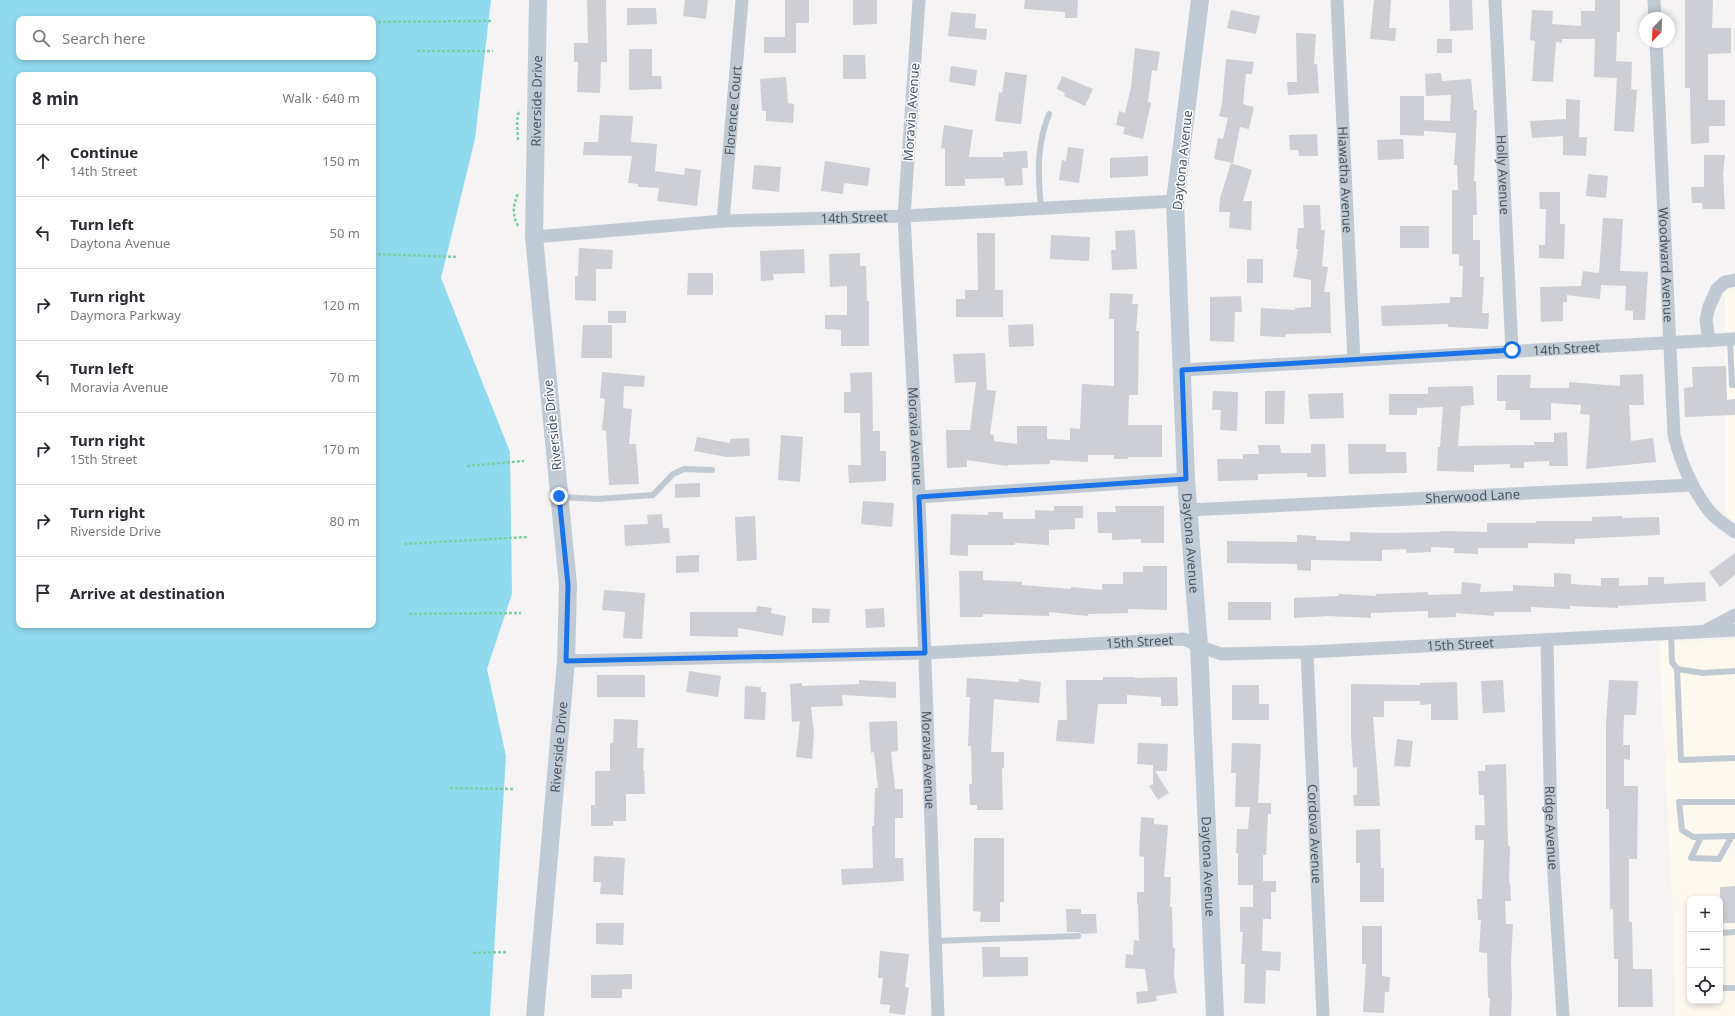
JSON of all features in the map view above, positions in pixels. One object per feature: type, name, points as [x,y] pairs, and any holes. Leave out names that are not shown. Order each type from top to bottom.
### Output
[{"type":"street","name":"Riverside Drive","points":[[535,1016],[566,661],[568,585],[534,237],[538,0]]},
{"type":"street","name":"Florence Court","points":[[723,221],[742,0]]},
{"type":"street","name":"Moravia Avenue","points":[[919,0],[904,216],[919,497],[938,1016]]},
{"type":"street","name":"Daytona Avenue","points":[[1200,0],[1175,201],[1186,479],[1199,646],[1215,1016]]},
{"type":"street","name":"Hiawatha Avenue","points":[[1338,0],[1354,360]]},
{"type":"street","name":"Holly Avenue","points":[[1495,0],[1512,350]]},
{"type":"street","points":[[1654,0],[1655,12]]},
{"type":"street","name":"Woodward Avenue","points":[[1656,48],[1674,435],[1681,463],[1692,485]]},
{"type":"street","name":"14th Street","points":[[534,237],[723,221],[904,216],[1175,201]]},
{"type":"street","points":[[1709,341],[1706,320],[1709,307],[1717,289],[1725,282],[1735,280]]},
{"type":"street","name":"14th Street","points":[[1182,370],[1512,350],[1733,339]]},
{"type":"street","points":[[919,497],[1186,479]]},
{"type":"street","points":[[1692,485],[1711,514],[1735,532]]},
{"type":"street","name":"Sherwood Lane","points":[[1189,510],[1692,485]]},
{"type":"street","points":[[1704,632],[1735,615]]},
{"type":"street","name":"15th Street","points":[[566,661],[925,653],[1184,639],[1221,654],[1307,652],[1735,631]]},
{"type":"street","name":"Ridge Avenue","points":[[1547,640],[1552,829],[1563,1016]]},
{"type":"street","name":"Cordova Avenue","points":[[1307,652],[1323,1016]]},
{"type":"lane","points":[[1041,208],[1038,155],[1042,130],[1049,114]]},
{"type":"lane","points":[[1733,339],[1732,385],[1735,385]]},
{"type":"lane","points":[[559,496],[598,499],[653,496],[673,474],[684,469],[712,470]]},
{"type":"lane","points":[[1671,634],[1672,662],[1677,669],[1680,760],[1735,758]]},
{"type":"lane","points":[[1677,669],[1703,673],[1735,671]]},
{"type":"lane","points":[[1733,836],[1693,838],[1682,830],[1678,802],[1735,802]]},
{"type":"lane","points":[[1701,837],[1691,858],[1719,859],[1733,836]]},
{"type":"lane","points":[[1723,933],[1735,932]]},
{"type":"lane","points":[[935,941],[1078,936]]},
{"type":"lane","points":[[1723,988],[1735,988]]},
{"type":"path","points":[[376,22],[492,21]]},
{"type":"path","points":[[417,51],[493,51]]},
{"type":"path","points":[[518,142],[516,121],[520,108]]},
{"type":"path","points":[[518,228],[513,215],[514,203],[519,190]]},
{"type":"path","points":[[376,254],[458,257]]},
{"type":"path","points":[[467,466],[524,461]]},
{"type":"path","points":[[404,544],[527,538]]},
{"type":"path","points":[[409,614],[521,613]]},
{"type":"path","points":[[450,788],[513,789]]},
{"type":"path","points":[[473,953],[508,952]]},
{"type":"shaded area","points":[[1735,288],[1735,331],[1725,331],[1725,292]]},
{"type":"shaded area","points":[[1735,347],[1735,522],[1725,514],[1725,348]]},
{"type":"shaded area","points":[[1735,639],[1735,1016],[1675,1016],[1674,938],[1659,642],[1699,640],[1700,643],[1705,640]]},
{"type":"water","points":[[0,0],[491,0],[475,139],[441,278],[510,452],[512,594],[487,669],[506,756],[490,1016],[0,1016]]},
{"type":"building","points":[[587,0],[606,0],[607,62],[601,62],[600,93],[577,92],[578,62],[574,62],[574,43],[588,43]]},
{"type":"building","points":[[685,0],[708,0],[706,19],[683,16]]},
{"type":"building","points":[[785,0],[809,0],[809,23],[796,23],[796,53],[764,53],[764,37],[785,37]]},
{"type":"building","points":[[853,0],[877,0],[877,24],[853,25]]},
{"type":"building","points":[[1025,0],[1078,0],[1077,18],[1065,18],[1065,12],[1024,9]]},
{"type":"building","points":[[1374,0],[1391,0],[1389,28],[1396,28],[1395,41],[1370,39]]},
{"type":"building","points":[[1449,0],[1472,0],[1473,30],[1450,31]]},
{"type":"building","points":[[1595,0],[1620,0],[1620,32],[1617,32],[1616,61],[1632,62],[1631,89],[1637,90],[1634,132],[1614,131],[1617,78],[1594,77],[1595,39],[1562,39],[1562,43],[1556,42],[1553,82],[1532,81],[1535,41],[1530,40],[1532,10],[1553,11],[1552,24],[1581,26],[1581,11],[1595,11]]},
{"type":"building","points":[[1685,0],[1713,0],[1712,28],[1731,28],[1731,53],[1708,54],[1708,100],[1725,100],[1725,126],[1709,126],[1709,143],[1691,144],[1690,88],[1685,88]]},
{"type":"building","points":[[627,8],[656,8],[657,24],[627,25]]},
{"type":"building","points":[[1231,10],[1260,16],[1256,34],[1227,28]]},
{"type":"building","points":[[951,12],[976,14],[975,28],[987,29],[986,40],[948,36]]},
{"type":"building","points":[[1296,33],[1316,34],[1314,64],[1317,64],[1319,93],[1288,95],[1287,82],[1297,82]]},
{"type":"building","points":[[1437,39],[1452,39],[1452,53],[1437,53]]},
{"type":"building","points":[[1135,48],[1160,52],[1157,71],[1152,70],[1148,102],[1151,103],[1143,139],[1123,134],[1125,127],[1116,125],[1119,111],[1125,113],[1131,87]]},
{"type":"building","points":[[629,49],[652,49],[652,76],[661,76],[662,89],[629,90]]},
{"type":"building","points":[[843,55],[865,55],[866,79],[843,79]]},
{"type":"building","points":[[1226,59],[1254,62],[1252,74],[1246,74],[1243,104],[1254,107],[1249,129],[1240,127],[1233,163],[1214,159],[1218,138],[1223,139],[1228,118],[1219,116],[1222,104]]},
{"type":"building","points":[[951,66],[977,70],[975,86],[949,82]]},
{"type":"building","points":[[1005,72],[1027,75],[1021,124],[995,121],[999,92],[1002,93]]},
{"type":"building","points":[[1441,73],[1442,81],[1471,79],[1474,110],[1477,110],[1474,181],[1476,181],[1477,215],[1473,215],[1473,240],[1480,240],[1480,277],[1484,277],[1482,313],[1489,313],[1488,329],[1448,327],[1448,324],[1382,326],[1381,306],[1450,303],[1450,297],[1462,297],[1463,266],[1459,266],[1459,254],[1452,254],[1452,190],[1458,190],[1457,165],[1454,165],[1456,133],[1424,131],[1424,136],[1400,135],[1400,96],[1424,96],[1424,120],[1450,121],[1451,95],[1426,96],[1425,74]]},
{"type":"building","points":[[1062,76],[1093,89],[1085,106],[1064,96],[1065,93],[1057,89]]},
{"type":"building","points":[[786,77],[788,103],[794,104],[793,123],[766,121],[766,111],[762,111],[760,79]]},
{"type":"building","points":[[1566,99],[1580,100],[1579,137],[1587,137],[1586,156],[1563,155],[1563,136],[1532,138],[1530,121],[1566,119]]},
{"type":"building","points":[[600,115],[633,116],[631,142],[657,144],[655,171],[684,175],[685,168],[701,170],[697,206],[657,201],[659,188],[638,187],[638,184],[628,183],[632,156],[583,155],[584,142],[598,142]]},
{"type":"building","points":[[944,125],[973,130],[969,157],[1003,157],[1003,152],[1027,151],[1028,168],[1022,168],[1023,185],[1005,186],[1004,178],[965,179],[965,186],[945,186],[945,149],[941,148]]},
{"type":"building","points":[[1317,134],[1318,156],[1299,156],[1298,150],[1290,150],[1289,135]]},
{"type":"building","points":[[1403,139],[1404,159],[1378,160],[1377,140]]},
{"type":"building","points":[[1068,147],[1084,149],[1079,183],[1059,180],[1062,160],[1066,161]]},
{"type":"building","points":[[1704,155],[1725,155],[1723,174],[1725,209],[1703,209],[1702,203],[1692,203],[1691,187],[1704,187]]},
{"type":"building","points":[[1148,156],[1148,176],[1110,178],[1110,158]]},
{"type":"building","points":[[825,161],[870,168],[868,186],[844,183],[843,194],[821,191]]},
{"type":"building","points":[[1231,163],[1252,170],[1243,201],[1252,201],[1251,230],[1229,228],[1230,212],[1219,212],[1220,198]]},
{"type":"building","points":[[754,165],[781,167],[779,192],[752,189]]},
{"type":"building","points":[[1588,174],[1608,176],[1606,198],[1586,196]]},
{"type":"building","points":[[1539,192],[1560,192],[1560,224],[1565,224],[1564,259],[1539,258],[1539,245],[1545,245],[1546,209],[1540,209]]},
{"type":"building","points":[[1303,205],[1320,205],[1321,230],[1325,230],[1322,266],[1328,267],[1324,292],[1330,292],[1331,333],[1286,334],[1285,337],[1260,336],[1261,308],[1295,310],[1295,308],[1311,307],[1311,280],[1293,277],[1298,249],[1296,249],[1298,228],[1304,228]]},
{"type":"building","points":[[1603,218],[1623,219],[1620,271],[1648,272],[1645,320],[1633,320],[1633,311],[1625,310],[1626,286],[1601,285],[1600,299],[1567,295],[1567,302],[1563,302],[1563,321],[1541,322],[1540,287],[1581,286],[1583,271],[1599,273]]},
{"type":"building","points":[[1400,226],[1429,226],[1429,248],[1400,248]]},
{"type":"building","points":[[1135,230],[1137,269],[1112,270],[1111,250],[1116,250],[1115,231]]},
{"type":"building","points":[[977,233],[995,233],[995,290],[1003,290],[1003,317],[956,317],[956,299],[965,299],[965,290],[978,290]]},
{"type":"building","points":[[1051,235],[1090,237],[1089,261],[1050,259]]},
{"type":"building","points":[[579,248],[613,250],[612,269],[596,269],[596,301],[575,300],[575,276],[578,276]]},
{"type":"building","points":[[804,249],[805,273],[773,274],[774,280],[761,281],[760,251]]},
{"type":"building","points":[[860,253],[860,266],[866,266],[867,301],[869,301],[869,346],[841,346],[841,330],[825,329],[825,315],[847,315],[847,286],[830,287],[829,254]]},
{"type":"building","points":[[1247,259],[1263,259],[1263,283],[1247,283]]},
{"type":"building","points":[[688,273],[713,273],[713,295],[687,295]]},
{"type":"building","points":[[1110,293],[1133,294],[1132,304],[1138,304],[1136,331],[1139,331],[1138,395],[1129,395],[1128,425],[1162,425],[1162,457],[1128,457],[1128,459],[1114,459],[1114,455],[1088,455],[1088,462],[1050,460],[1050,464],[1007,466],[967,460],[967,467],[947,468],[946,430],[970,430],[976,382],[955,383],[953,354],[985,353],[987,390],[996,391],[990,434],[994,435],[994,441],[1017,444],[1017,426],[1047,426],[1047,439],[1070,440],[1070,428],[1080,429],[1082,384],[1114,386],[1114,319],[1109,319]]},
{"type":"building","points":[[1241,296],[1242,312],[1235,312],[1234,342],[1210,341],[1210,297]]},
{"type":"building","points":[[608,311],[626,311],[626,323],[608,323]]},
{"type":"building","points":[[1033,324],[1034,346],[1009,347],[1008,325]]},
{"type":"building","points":[[583,325],[612,325],[612,358],[581,358]]},
{"type":"building","points":[[1726,366],[1727,400],[1735,399],[1735,415],[1685,417],[1684,388],[1693,387],[1692,367]]},
{"type":"building","points":[[602,372],[645,376],[644,387],[624,386],[623,408],[632,409],[629,444],[636,444],[639,484],[609,485],[606,431],[602,430],[605,399],[600,398]]},
{"type":"building","points":[[872,372],[873,431],[880,431],[880,451],[886,451],[886,481],[849,483],[848,465],[861,465],[860,413],[844,413],[844,392],[851,392],[850,373]]},
{"type":"building","points":[[1643,374],[1644,405],[1629,405],[1631,441],[1653,438],[1656,462],[1586,469],[1590,415],[1580,414],[1581,405],[1551,403],[1551,420],[1520,420],[1520,410],[1505,410],[1506,401],[1497,401],[1497,375],[1531,375],[1530,388],[1569,388],[1569,382],[1620,386],[1620,375]]},
{"type":"building","points":[[1473,386],[1474,405],[1461,406],[1458,446],[1534,445],[1534,442],[1554,442],[1554,433],[1567,432],[1568,466],[1549,466],[1549,461],[1524,462],[1524,468],[1510,468],[1510,464],[1474,465],[1474,472],[1437,471],[1438,447],[1440,447],[1443,407],[1417,408],[1417,415],[1389,415],[1389,394],[1428,394],[1428,387]]},
{"type":"building","points":[[1213,391],[1238,392],[1237,431],[1220,430],[1221,410],[1212,410]]},
{"type":"building","points":[[1265,391],[1285,391],[1284,424],[1265,424]]},
{"type":"building","points":[[1343,393],[1344,418],[1310,419],[1308,394]]},
{"type":"building","points":[[781,435],[803,437],[800,482],[778,480]]},
{"type":"building","points":[[697,437],[730,443],[730,439],[749,438],[750,456],[727,457],[694,451]]},
{"type":"building","points":[[1311,444],[1325,444],[1326,477],[1307,477],[1307,473],[1258,474],[1258,480],[1218,481],[1217,459],[1243,459],[1243,454],[1259,454],[1258,445],[1280,445],[1281,453],[1311,453]]},
{"type":"building","points":[[1348,444],[1386,444],[1386,452],[1406,452],[1407,473],[1349,474]]},
{"type":"building","points":[[700,483],[700,497],[675,498],[675,484]]},
{"type":"building","points":[[863,501],[894,503],[892,527],[861,524]]},
{"type":"building","points":[[1054,506],[1083,506],[1083,518],[1075,518],[1075,529],[1049,530],[1049,545],[1015,543],[1015,545],[968,545],[968,556],[950,555],[951,514],[988,515],[988,512],[1003,512],[1003,519],[1035,519],[1035,510],[1054,511]]},
{"type":"building","points":[[1115,506],[1164,506],[1164,543],[1141,543],[1141,539],[1112,540],[1112,533],[1098,533],[1097,512],[1116,512]]},
{"type":"building","points":[[662,514],[663,528],[669,528],[670,543],[625,546],[624,525],[648,524],[647,515]]},
{"type":"building","points":[[755,516],[757,560],[737,561],[735,517]]},
{"type":"building","points":[[1622,516],[1623,518],[1659,517],[1660,535],[1575,539],[1575,544],[1528,543],[1528,548],[1478,548],[1478,554],[1454,553],[1454,548],[1431,547],[1431,552],[1407,553],[1406,549],[1382,550],[1382,561],[1311,560],[1311,571],[1297,570],[1297,564],[1227,563],[1227,541],[1297,542],[1297,535],[1316,536],[1316,540],[1350,541],[1350,532],[1487,532],[1487,523],[1592,521],[1592,517]]},
{"type":"building","points":[[1735,553],[1735,575],[1720,587],[1709,572]]},
{"type":"building","points":[[699,555],[699,572],[676,573],[676,556]]},
{"type":"building","points":[[1143,566],[1167,566],[1167,610],[1128,609],[1128,613],[1088,614],[1088,616],[1049,612],[1049,616],[983,614],[983,617],[960,617],[959,571],[983,571],[983,580],[1022,582],[1022,585],[1102,590],[1102,584],[1123,584],[1123,572],[1143,572]]},
{"type":"building","points":[[1554,573],[1571,574],[1571,584],[1601,586],[1601,578],[1619,578],[1619,586],[1648,585],[1648,577],[1664,577],[1664,584],[1705,582],[1706,601],[1618,606],[1618,608],[1570,606],[1570,609],[1531,607],[1531,612],[1494,612],[1494,616],[1456,613],[1456,617],[1428,618],[1428,611],[1371,613],[1371,618],[1328,616],[1294,618],[1294,598],[1339,596],[1339,594],[1376,596],[1376,594],[1428,592],[1428,595],[1461,594],[1462,582],[1481,584],[1480,592],[1513,591],[1513,585],[1554,587]]},
{"type":"building","points":[[604,590],[645,593],[642,639],[623,638],[625,612],[602,610]]},
{"type":"building","points":[[1228,602],[1271,602],[1271,620],[1228,620]]},
{"type":"building","points":[[757,606],[772,608],[771,613],[786,616],[783,636],[738,628],[738,637],[690,636],[690,612],[756,612]]},
{"type":"building","points":[[812,608],[830,609],[829,623],[812,623]]},
{"type":"building","points":[[884,608],[885,627],[866,628],[865,609]]},
{"type":"building","points":[[689,671],[721,676],[718,697],[686,692]]},
{"type":"building","points":[[597,675],[645,675],[645,697],[597,697]]},
{"type":"building","points":[[1103,677],[1177,677],[1178,706],[1161,706],[1161,697],[1127,695],[1127,704],[1098,704],[1094,744],[1056,741],[1058,720],[1067,720],[1066,680],[1103,680]]},
{"type":"building","points":[[967,678],[1019,682],[1019,679],[1041,682],[1039,703],[994,699],[991,752],[1004,752],[1004,768],[1002,768],[1003,810],[977,810],[977,805],[970,805],[969,784],[972,784],[971,746],[968,746],[970,697],[966,697]]},
{"type":"building","points":[[859,680],[896,682],[896,698],[842,695],[843,706],[811,707],[814,733],[812,759],[796,757],[800,721],[792,722],[790,684],[802,683],[802,686],[859,684]]},
{"type":"building","points":[[1503,680],[1505,712],[1483,713],[1481,681]]},
{"type":"building","points":[[1609,680],[1638,681],[1636,715],[1624,715],[1623,745],[1630,745],[1630,760],[1624,759],[1624,786],[1638,786],[1637,859],[1629,859],[1629,922],[1632,922],[1633,969],[1652,969],[1653,1007],[1618,1007],[1618,959],[1614,959],[1613,909],[1610,909],[1609,809],[1606,809],[1606,724]]},
{"type":"building","points":[[1457,682],[1458,720],[1431,720],[1431,704],[1420,705],[1420,701],[1384,701],[1384,717],[1373,717],[1380,806],[1354,806],[1353,795],[1357,795],[1357,767],[1353,768],[1351,736],[1351,684],[1420,685],[1420,683]]},
{"type":"building","points":[[1232,685],[1259,685],[1259,704],[1269,704],[1269,720],[1232,720]]},
{"type":"building","points":[[745,686],[761,687],[761,692],[766,692],[765,720],[744,719]]},
{"type":"building","points":[[614,719],[638,720],[637,748],[644,748],[643,770],[645,794],[626,794],[626,821],[613,821],[613,826],[591,826],[591,805],[595,805],[595,771],[610,771],[610,743],[613,743]]},
{"type":"building","points":[[897,721],[898,751],[891,752],[895,789],[903,789],[903,818],[895,818],[895,858],[903,858],[904,881],[842,885],[841,869],[873,868],[872,826],[874,826],[875,788],[878,788],[874,752],[871,753],[869,722]]},
{"type":"building","points":[[1397,739],[1413,741],[1410,767],[1394,766]]},
{"type":"building","points":[[1138,743],[1168,744],[1167,771],[1155,771],[1169,793],[1158,800],[1149,786],[1153,784],[1153,765],[1137,764]]},
{"type":"building","points":[[1232,743],[1261,744],[1258,803],[1271,803],[1271,814],[1268,814],[1266,855],[1263,855],[1263,881],[1276,881],[1276,892],[1271,892],[1271,919],[1263,919],[1262,951],[1281,952],[1280,971],[1266,970],[1265,1004],[1244,1003],[1245,964],[1241,964],[1243,932],[1240,932],[1240,907],[1253,907],[1253,885],[1238,885],[1238,853],[1236,853],[1237,829],[1248,829],[1250,807],[1235,807],[1236,773],[1231,773]]},
{"type":"building","points":[[1506,764],[1508,846],[1510,846],[1509,883],[1511,901],[1505,901],[1506,924],[1513,924],[1511,1016],[1489,1016],[1490,998],[1488,998],[1487,953],[1479,952],[1481,920],[1478,920],[1477,899],[1482,899],[1484,840],[1475,840],[1475,825],[1485,825],[1484,795],[1479,795],[1478,771],[1485,771],[1485,765]]},
{"type":"building","points":[[1141,817],[1154,818],[1154,824],[1168,825],[1164,877],[1171,877],[1170,907],[1172,907],[1173,948],[1175,948],[1174,976],[1177,993],[1156,996],[1157,1001],[1137,1004],[1136,992],[1148,991],[1145,969],[1125,968],[1126,954],[1133,955],[1134,940],[1139,941],[1137,892],[1144,892],[1144,857],[1139,856]]},
{"type":"building","points":[[1380,829],[1381,868],[1384,868],[1384,902],[1360,902],[1360,863],[1356,863],[1356,830]]},
{"type":"building","points":[[974,838],[1004,838],[1004,902],[1000,902],[1000,922],[980,922],[981,912],[973,911]]},
{"type":"building","points":[[594,856],[625,858],[623,895],[600,894],[601,882],[593,882]]},
{"type":"building","points":[[1735,886],[1735,923],[1723,923],[1723,896],[1720,896],[1720,887]]},
{"type":"building","points":[[1066,909],[1081,909],[1081,914],[1096,914],[1097,933],[1082,934],[1078,932],[1067,932]]},
{"type":"building","points":[[596,923],[624,923],[623,945],[596,944]]},
{"type":"building","points":[[1362,926],[1382,926],[1382,976],[1390,977],[1389,992],[1385,992],[1384,1013],[1363,1012],[1366,964],[1362,964]]},
{"type":"building","points":[[982,947],[1000,947],[1000,957],[1028,957],[1028,976],[983,977]]},
{"type":"building","points":[[880,951],[909,954],[905,987],[909,988],[905,1015],[889,1013],[890,1005],[880,1004],[883,978],[878,978]]},
{"type":"building","points":[[632,974],[632,989],[622,989],[622,998],[591,998],[591,975]]},
{"type":"route","points":[[559,496],[568,585],[566,661],[925,653],[919,497],[1186,479],[1182,370],[1512,350]]}]
